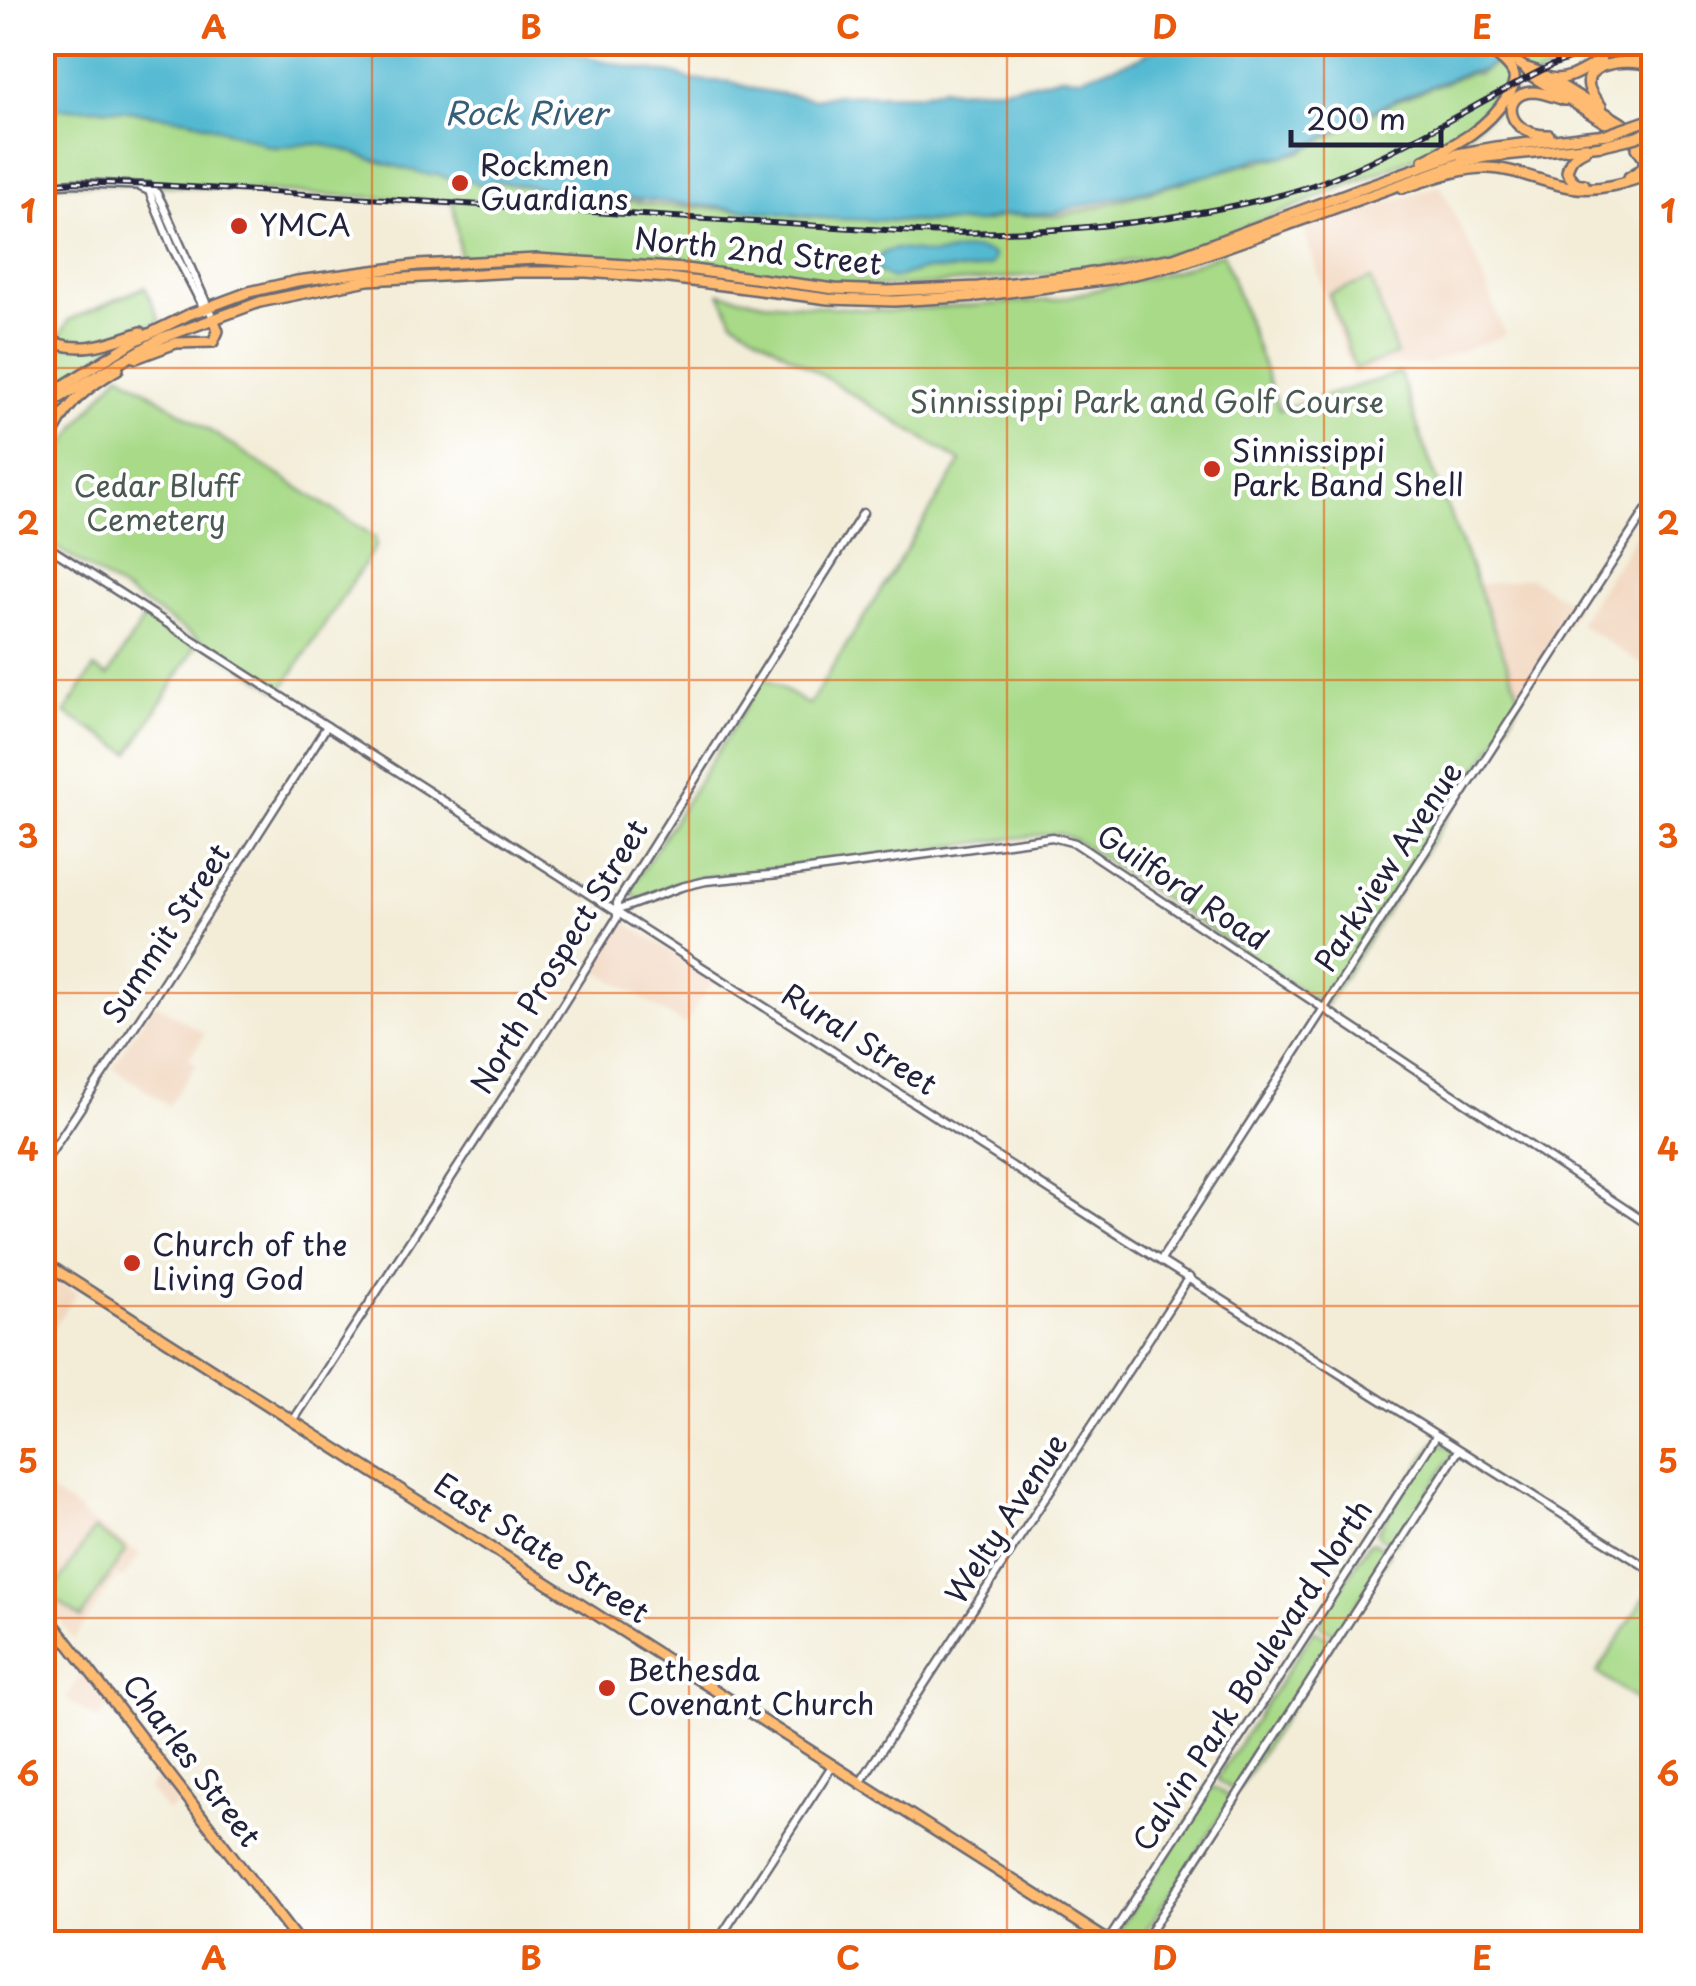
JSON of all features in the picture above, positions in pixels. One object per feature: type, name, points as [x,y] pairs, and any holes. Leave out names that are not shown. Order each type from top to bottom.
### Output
[{"type":"main road","points":[[1483,42],[1524,67],[1560,80],[1604,60],[1654,54]]},
{"type":"main road","points":[[1384,180],[1454,145],[1499,110],[1514,85],[1514,77],[1483,42]]},
{"type":"main road","points":[[1614,118],[1592,97],[1588,85],[1591,74],[1615,62],[1654,66]]},
{"type":"main road","points":[[1524,67],[1532,76],[1654,154]]},
{"type":"main road","points":[[1546,76],[1654,143]]},
{"type":"main road","points":[[1576,104],[1529,92],[1514,103],[1512,114],[1516,124],[1534,134],[1587,136]]},
{"type":"main road","name":"North 2nd Street","points":[[46,401],[248,292],[298,281],[418,265],[537,259],[686,269],[835,289],[888,291],[1081,274],[1174,258],[1476,150],[1608,134],[1651,121]]},
{"type":"main road","name":"North 2nd Street","points":[[46,401],[135,340],[190,314],[224,314],[260,302],[368,280],[586,272],[669,278],[828,299],[894,302],[976,296],[1111,279],[1176,266],[1466,161],[1599,146],[1636,137],[1651,121]]},
{"type":"main road","points":[[1599,146],[1570,160],[1567,172],[1572,180],[1580,185],[1634,176],[1645,160],[1642,152],[1624,136]]},
{"type":"main road","points":[[1276,228],[1464,170],[1510,171],[1568,187],[1588,188],[1610,187],[1654,173]]},
{"type":"main road","points":[[135,358],[176,342],[214,342],[218,331],[208,312]]},
{"type":"main road","points":[[42,457],[53,431],[89,386],[203,325],[208,312]]},
{"type":"main road","points":[[42,336],[63,346],[96,347],[190,314]]},
{"type":"main road","name":"East State Street","points":[[42,1261],[1110,1942]]},
{"type":"main road","name":"Charles Street","points":[[42,1609],[300,1944]]},
{"type":"street","points":[[134,184],[148,192],[208,312]]},
{"type":"street","points":[[42,185],[150,186],[208,312]]},
{"type":"street","name":"Parkview Avenue","points":[[1161,1260],[1654,498]]},
{"type":"street","name":"North Prospect Street","points":[[293,1421],[547,1030],[617,918],[617,903],[863,514]]},
{"type":"street","name":"Rural Street","points":[[42,543],[1654,1572]]},
{"type":"street","name":"Summit Street","points":[[42,1166],[327,726]]},
{"type":"street","name":"Guilford Road","points":[[617,911],[691,884],[735,877],[1052,837],[1075,843],[1654,1228]]},
{"type":"street","name":"Welty Avenue","points":[[860,1783],[1189,1277]]},
{"type":"street","name":"Calvin Park Boulevard North","points":[[1110,1942],[1436,1436]]},
{"type":"street","name":"Calvin Park Boulevard North","points":[[1142,1944],[1459,1450]]},
{"type":"street","points":[[716,1944],[832,1766]]},
{"type":"shaded area","points":[[1440,185],[1476,259],[1505,335],[1424,365],[1393,365],[1352,375],[1303,229]]},
{"type":"shaded area","points":[[1648,517],[1654,520],[1653,672],[1578,623]]},
{"type":"shaded area","points":[[1530,578],[1578,607],[1520,697],[1477,585]]},
{"type":"shaded area","points":[[623,921],[717,980],[684,1025],[594,968],[587,970],[618,922]]},
{"type":"shaded area","points":[[154,1003],[205,1034],[189,1058],[196,1064],[169,1106],[113,1067]]},
{"type":"shaded area","points":[[43,1271],[77,1293],[43,1345]]},
{"type":"shaded area","points":[[42,1487],[140,1554],[123,1579],[117,1576],[74,1640],[43,1599]]},
{"type":"shaded area","points":[[84,1672],[107,1702],[100,1719],[66,1699]]},
{"type":"shaded area","points":[[158,1774],[183,1801],[167,1812],[149,1789]]},
{"type":"green space","points":[[1524,43],[1653,43],[1653,49],[1619,48],[1556,66],[1508,93],[1494,112],[1431,151],[1187,251],[1073,271],[995,279],[875,286],[583,256],[528,253],[460,258],[453,202],[156,185],[43,185],[43,109],[105,108],[188,119],[264,145],[328,146],[480,185],[491,181],[655,205],[942,223],[985,222],[1005,215],[1057,216],[1299,153],[1396,101],[1470,73],[1479,74]]},
{"type":"green space","name":"Sinnissippi Park and Golf Course","points":[[1223,253],[1279,410],[1400,373],[1520,697],[1513,715],[1325,1006],[1075,840],[1057,833],[700,878],[639,899],[629,891],[764,678],[809,705],[961,462],[733,320],[720,293],[764,302],[886,311],[1054,300],[1174,271]]},
{"type":"green space","points":[[1371,279],[1397,355],[1355,369],[1329,294]]},
{"type":"green space","points":[[145,287],[160,321],[96,344],[67,344],[43,333],[43,325],[54,325],[54,332],[61,334],[69,320]]},
{"type":"green space","points":[[42,340],[52,345],[116,345],[43,392]]},
{"type":"green space","name":"Cedar Bluff Cemetery","points":[[120,373],[375,537],[376,546],[283,688],[278,690],[43,539],[43,483],[78,424]]},
{"type":"green space","points":[[146,615],[196,646],[130,753],[65,713],[94,668],[108,676]]},
{"type":"green space","points":[[1436,1441],[1452,1448],[1454,1453],[1396,1542],[1389,1543],[1379,1536],[1378,1530]]},
{"type":"green space","points":[[94,1529],[126,1550],[81,1618],[50,1596]]},
{"type":"green space","points":[[1369,1543],[1388,1551],[1388,1556],[1337,1634],[1320,1626],[1320,1620]]},
{"type":"green space","points":[[1653,1584],[1653,1698],[1645,1706],[1597,1673]]},
{"type":"green space","points":[[1314,1630],[1331,1639],[1331,1645],[1238,1789],[1232,1790],[1218,1780],[1219,1775]]},
{"type":"green space","points":[[1214,1787],[1230,1797],[1230,1802],[1138,1943],[1123,1943],[1115,1936]]},
{"type":"water","name":"Rock River","points":[[43,42],[532,43],[692,80],[732,82],[815,99],[832,95],[918,94],[942,88],[999,88],[1061,76],[1081,77],[1171,43],[1520,43],[1484,70],[1468,72],[1395,100],[1285,156],[1260,158],[1212,174],[1054,213],[1005,215],[976,223],[837,219],[491,181],[480,185],[328,146],[264,145],[188,119],[105,108],[43,109]]},
{"type":"water","points":[[896,249],[937,254],[974,249],[993,254],[994,258],[991,265],[973,270],[923,270],[891,279],[875,269],[881,255]]},
{"type":"railway","points":[[42,185],[156,185],[918,232],[1102,226],[1212,210],[1306,187],[1392,151],[1552,65],[1631,42]]},
{"type":"place","name":"Rockmen Guardians","points":[[460,183]]},
{"type":"place","name":"YMCA","points":[[239,226]]},
{"type":"place","name":"Sinnissippi Park Band Shell","points":[[1212,469]]},
{"type":"place","name":"Church of the Living God","points":[[132,1263]]},
{"type":"place","name":"Bethesda Covenant Church","points":[[607,1688]]}]
